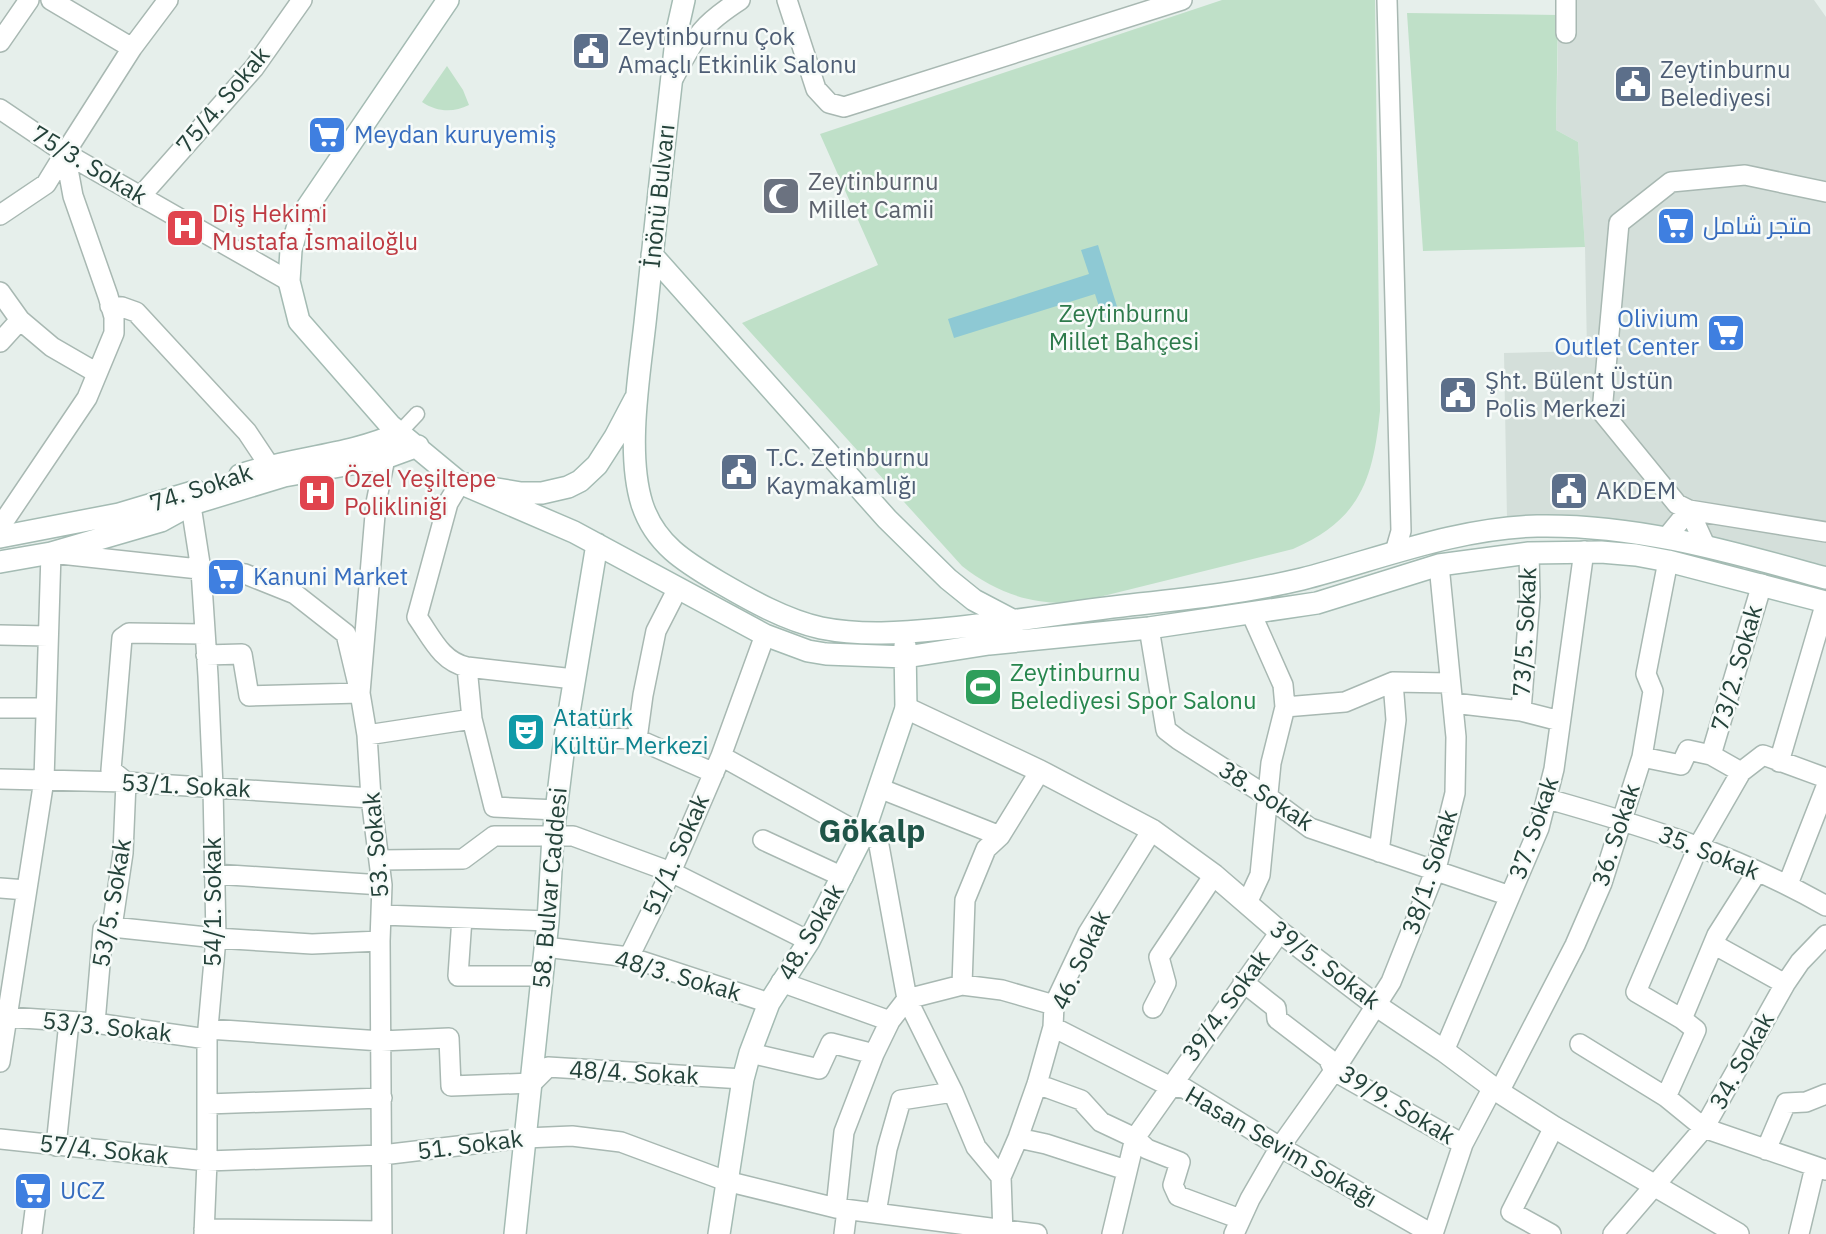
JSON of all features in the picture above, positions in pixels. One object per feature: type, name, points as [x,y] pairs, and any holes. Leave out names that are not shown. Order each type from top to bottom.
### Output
[{"type":"main road","points":[[448,0],[300,218],[291,250],[289,281],[299,321],[399,433],[460,483],[597,544],[765,635],[808,651],[826,654],[906,657],[989,644],[1149,628],[1317,603],[1439,565],[1529,553],[1592,552],[1650,547],[1667,537]]},
{"type":"main road","name":"İnönü Bulvarı","points":[[684,0],[677,30],[652,255],[638,393],[635,457],[639,491],[652,527],[668,549],[682,561],[741,595],[800,622],[821,628],[855,633],[905,632],[1016,622],[1138,604],[1194,599],[1298,580],[1463,534],[1538,526],[1629,531],[1667,537],[1826,578]]},
{"type":"main road","points":[[652,255],[887,520],[948,579],[974,600],[1016,622]]},
{"type":"main road","points":[[460,483],[521,493],[542,493],[568,487],[580,481],[597,465],[638,393]]},
{"type":"main road","name":"74. Sokak","points":[[0,562],[51,553],[161,521],[191,498],[269,465],[376,444],[399,433]]},
{"type":"main road","name":"74. Sokak","points":[[0,537],[119,514],[284,476],[385,458],[418,446]]},
{"type":"main road","name":"58. Bulvar Caddesi","points":[[515,1234],[548,920],[553,836],[565,737],[597,544]]},
{"type":"main road","points":[[1592,552],[1668,561],[1826,602]]},
{"type":"main road","name":"48. Sokak","points":[[719,1234],[743,1079],[750,1053],[769,1003],[809,941],[863,835],[906,708],[905,632]]},
{"type":"main road","name":"39/5. Sokak","points":[[906,708],[1040,771],[1152,830],[1214,875],[1280,932],[1377,1006],[1496,1089],[1554,1127],[1738,1234]]},
{"type":"street","points":[[0,42],[29,0]]},
{"type":"street","points":[[0,215],[46,184],[132,48],[168,0]]},
{"type":"street","name":"75/4. Sokak","points":[[140,197],[254,68],[302,0]]},
{"type":"street","points":[[671,81],[694,38],[712,18],[740,0]]},
{"type":"street","points":[[787,0],[816,89],[829,103],[844,107],[1182,0]]},
{"type":"street","points":[[1387,0],[1401,531],[1395,552]]},
{"type":"street","points":[[1566,0],[1566,33]]},
{"type":"street","points":[[61,3],[132,48]]},
{"type":"street","name":"75/3. Sokak","points":[[0,109],[65,153],[289,281]]},
{"type":"street","points":[[0,527],[87,398],[114,333],[110,306],[73,196],[65,153]]},
{"type":"street","points":[[1826,192],[1745,175],[1671,182],[1619,223],[1602,412],[1677,504],[1689,510],[1826,532]]},
{"type":"street","points":[[0,292],[20,320],[52,347],[97,373]]},
{"type":"street","points":[[110,306],[136,312],[247,432],[269,465]]},
{"type":"street","points":[[0,342],[20,320]]},
{"type":"street","points":[[399,433],[417,414]]},
{"type":"street","name":"53. Sokak","points":[[382,1232],[382,885],[371,798],[367,735],[360,693],[376,503],[385,458]]},
{"type":"street","points":[[460,483],[447,503],[416,617],[443,656],[456,664],[574,679]]},
{"type":"street","name":"54/1. Sokak","points":[[191,498],[201,570],[206,655],[213,787],[216,938],[207,1034],[204,1231]]},
{"type":"street","points":[[1667,537],[1689,510]]},
{"type":"street","points":[[1689,510],[1705,545]]},
{"type":"street","name":"37. Sokak","points":[[1444,1051],[1539,828],[1548,799],[1592,552]]},
{"type":"street","points":[[0,1060],[44,780],[51,553],[245,574],[295,594],[346,634],[360,693],[248,696],[242,654],[206,655]]},
{"type":"street","name":"73/5. Sokak","points":[[1521,711],[1530,597],[1529,553]]},
{"type":"street","name":"36. Sokak","points":[[1433,1234],[1463,1144],[1575,946],[1602,883],[1642,757],[1653,691],[1646,674],[1668,561]]},
{"type":"street","name":"38/1. Sokak","points":[[1237,1226],[1280,1147],[1334,1071],[1391,982],[1436,869],[1455,793],[1456,737],[1439,565]]},
{"type":"street","name":"73/2. Sokak","points":[[1642,757],[1681,765],[1688,750],[1711,755],[1762,584]]},
{"type":"street","points":[[637,739],[656,631],[678,588]]},
{"type":"street","points":[[1779,762],[1826,602]]},
{"type":"street","points":[[1247,903],[1260,875],[1271,763],[1285,707],[1283,685],[1251,612]]},
{"type":"street","name":"38. Sokak","points":[[1149,628],[1166,730],[1267,796],[1310,828],[1510,896]]},
{"type":"street","points":[[126,782],[111,770],[122,638],[129,633],[204,634]]},
{"type":"street","points":[[0,635],[48,636]]},
{"type":"street","name":"51/1. Sokak","points":[[629,957],[671,872],[717,764],[765,635]]},
{"type":"street","points":[[467,667],[472,719],[494,807],[557,810]]},
{"type":"street","points":[[1285,707],[1345,702],[1393,682],[1450,683]]},
{"type":"street","points":[[1379,852],[1396,720],[1393,682]]},
{"type":"street","points":[[1453,703],[1521,711],[1560,721]]},
{"type":"street","points":[[0,708],[45,708]]},
{"type":"street","points":[[367,735],[472,719]]},
{"type":"street","points":[[565,737],[637,739],[717,764],[863,835],[878,839],[907,999],[953,1092],[976,1147],[1002,1177],[1003,1231]]},
{"type":"street","points":[[1711,755],[1741,772]]},
{"type":"street","points":[[1667,1097],[1696,1030],[1636,992],[1699,845],[1741,772],[1763,755],[1826,777],[1826,785],[1787,884]]},
{"type":"street","points":[[962,985],[965,900],[986,849],[1000,836],[1040,771]]},
{"type":"street","name":"53/1. Sokak","points":[[0,779],[126,782],[371,798]]},
{"type":"street","name":"53/5. Sokak","points":[[95,1023],[103,929],[112,927],[124,853],[126,782]]},
{"type":"street","points":[[879,788],[1000,836]]},
{"type":"street","name":"35. Sokak","points":[[1548,799],[1699,845],[1787,884],[1826,906]]},
{"type":"street","name":"46. Sokak","points":[[1002,1177],[1037,1084],[1053,1027],[1054,1005],[1088,933],[1152,830]]},
{"type":"street","points":[[380,860],[463,859],[494,836],[573,836],[671,872],[809,941]]},
{"type":"street","points":[[763,840],[843,877]]},
{"type":"street","points":[[1682,1019],[1717,935],[1757,872]]},
{"type":"street","points":[[214,874],[382,885]]},
{"type":"street","points":[[1153,1008],[1166,983],[1159,957],[1214,875]]},
{"type":"street","points":[[0,888],[26,890]]},
{"type":"street","points":[[382,915],[548,920]]},
{"type":"street","points":[[462,918],[458,976],[541,976]]},
{"type":"street","points":[[112,927],[216,938],[312,944],[380,941]]},
{"type":"street","name":"39/4. Sokak","points":[[1111,1234],[1135,1138],[1280,932]]},
{"type":"street","name":"34. Sokak","points":[[1613,1234],[1704,1128],[1785,984],[1800,962],[1825,937]]},
{"type":"street","points":[[1715,945],[1785,984]]},
{"type":"street","name":"48/3. Sokak","points":[[545,947],[629,957],[769,1003]]},
{"type":"street","points":[[781,982],[890,1021]]},
{"type":"street","name":"39/9. Sokak","points":[[1243,982],[1276,1008],[1277,1019],[1328,1058],[1334,1071],[1463,1144]]},
{"type":"street","points":[[844,1234],[844,1132],[874,1054],[890,1021],[907,999],[962,985],[1002,990],[1054,1005]]},
{"type":"street","name":"53/3. Sokak","points":[[8,1017],[207,1034],[381,1041],[449,1038],[451,1086],[532,1083]]},
{"type":"street","points":[[56,1146],[69,1022]]},
{"type":"street","name":"Hasan Sevim Sokağı","points":[[1053,1027],[1169,1087],[1184,1088],[1280,1147],[1433,1234]]},
{"type":"street","points":[[750,1053],[819,1069],[831,1043],[874,1054]]},
{"type":"street","points":[[1580,1044],[1667,1097],[1704,1128],[1821,1169],[1799,1234]]},
{"type":"street","name":"48/4. Sokak","points":[[532,1083],[548,1068],[743,1079]]},
{"type":"street","points":[[1037,1084],[1081,1100],[1101,1122],[1135,1138],[1147,1149],[1180,1162],[1173,1185],[1178,1196],[1237,1226]]},
{"type":"street","points":[[876,1213],[887,1149],[901,1100],[953,1092]]},
{"type":"street","points":[[1766,1150],[1786,1103],[1806,1102],[1826,1094]]},
{"type":"street","points":[[207,1104],[382,1098]]},
{"type":"street","points":[[1551,1234],[1511,1212],[1554,1127]]},
{"type":"street","name":"51. Sokak","points":[[207,1161],[382,1155],[525,1138],[572,1136],[621,1142],[726,1181],[842,1209],[1037,1234]]},
{"type":"street","points":[[1018,1138],[1046,1144],[1126,1170]]},
{"type":"street","name":"57/4. Sokak","points":[[0,1139],[207,1161]]},
{"type":"street","points":[[32,1234],[38,1187]]},
{"type":"street","points":[[204,1231],[382,1232]]},
{"type":"shaded area","points":[[1559,0],[1814,0],[1826,17],[1826,568],[1507,519],[1504,353],[1587,351],[1585,247],[1578,142],[1556,130]]},
{"type":"green space","name":"Zeytinburnu Millet Bahçesi","points":[[1222,0],[1375,0],[1380,411],[1373,458],[1367,477],[1348,511],[1334,525],[1316,538],[1293,549],[1079,602],[1032,600],[1003,591],[962,566],[742,323],[878,265],[820,134]]},
{"type":"green space","points":[[1407,13],[1558,15],[1556,130],[1578,142],[1585,247],[1423,251]]},
{"type":"green space","points":[[447,66],[463,90],[469,105],[445,110],[422,102]]},
{"type":"water","points":[[1098,245],[1119,313],[1103,319],[1095,294],[954,338],[948,319],[1089,274],[1081,250]]},
{"type":"place","name":"Zeytinburnu Çok Amaçlı Etkinlik Salonu","points":[[591,51]]},
{"type":"place","name":"Zeytinburnu Belediyesi","points":[[1633,84]]},
{"type":"place","name":"Meydan kuruyemiş","points":[[327,135]]},
{"type":"place","name":"Zeytinburnu Millet Camii","points":[[781,196]]},
{"type":"place","name":"متجر شامل","points":[[1676,226]]},
{"type":"place","name":"Diş Hekimi Mustafa İsmailoğlu","points":[[185,228]]},
{"type":"place","name":"Olivium Outlet Center","points":[[1726,333]]},
{"type":"place","name":"Şht. Bülent Üstün Polis Merkezi","points":[[1458,395]]},
{"type":"place","name":"T.C. Zetinburnu Kaymakamlığı","points":[[739,472]]},
{"type":"place","name":"AKDEM","points":[[1569,491]]},
{"type":"place","name":"Özel Yeşiltepe Polikliniği","points":[[317,493]]},
{"type":"place","name":"Kanuni Market","points":[[226,577]]},
{"type":"place","name":"Zeytinburnu Belediyesi Spor Salonu","points":[[983,687]]},
{"type":"place","name":"Atatürk Kültür Merkezi","points":[[526,732]]},
{"type":"place","name":"UCZ","points":[[33,1191]]},
{"type":"district","name":"Gökalp","points":[[872,831]]}]
